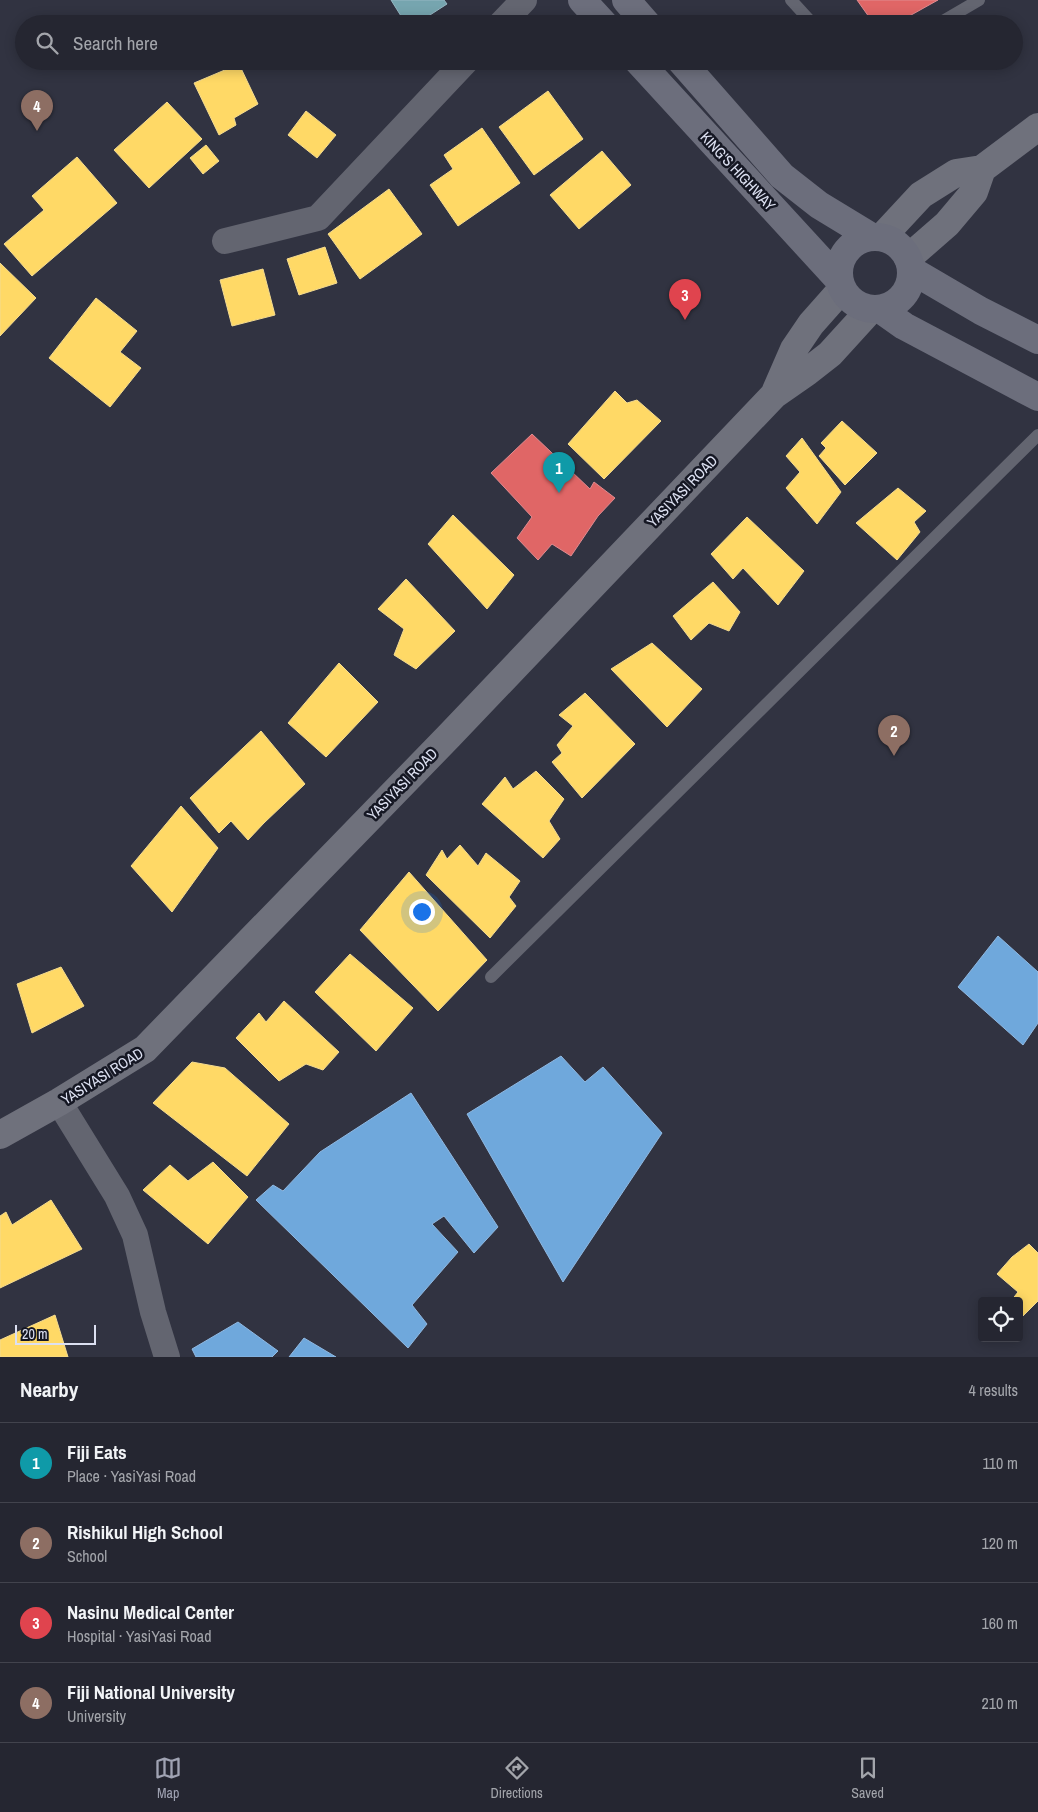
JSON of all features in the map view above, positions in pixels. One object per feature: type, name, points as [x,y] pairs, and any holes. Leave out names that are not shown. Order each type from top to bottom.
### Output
[{"type":"highway","points":[[582,0],[596,15]]},
{"type":"highway","points":[[626,0],[639,15]]},
{"type":"highway","name":"KING'S HIGHWAY","points":[[646,70],[841,284]]},
{"type":"highway","name":"KING'S HIGHWAY","points":[[689,70],[782,176],[819,205],[876,237]]},
{"type":"highway","points":[[1038,340],[981,310],[910,264],[898,244],[876,237],[856,241],[845,251],[839,265],[841,284],[849,298],[859,306],[876,309],[904,326],[1038,397]]},
{"type":"highway","points":[[876,309],[893,304],[904,295],[910,283],[910,264]]},
{"type":"main road","points":[[876,237],[921,195],[956,173],[982,169],[1038,126]]},
{"type":"main road","points":[[910,264],[974,192],[982,169]]},
{"type":"main road","name":"YASIYASI ROAD","points":[[774,395],[794,349],[841,284]]},
{"type":"main road","name":"YASIYASI ROAD","points":[[0,1135],[60,1102],[145,1049],[429,757],[774,395],[830,354],[876,309]]},
{"type":"street","points":[[510,15],[524,0]]},
{"type":"street","points":[[225,241],[318,218],[458,70]]},
{"type":"street","points":[[60,1102],[117,1196],[135,1235],[153,1312],[167,1357]]},
{"type":"lane","points":[[791,0],[805,15]]},
{"type":"lane","points":[[953,15],[979,0]]},
{"type":"lane","points":[[491,977],[1038,435]]},
{"type":"building: Homes","points":[[225,70],[242,70],[258,104],[234,118],[236,125],[219,135],[194,83]]},
{"type":"building: Homes","points":[[548,91],[583,139],[534,175],[499,127]]},
{"type":"building: Homes","points":[[167,102],[202,139],[149,188],[114,150]]},
{"type":"building: Homes","points":[[306,111],[336,135],[317,158],[288,135]]},
{"type":"building: Homes","points":[[482,128],[520,183],[458,226],[430,185],[453,169],[444,155]]},
{"type":"building: Homes","points":[[206,145],[219,161],[203,174],[190,158]]},
{"type":"building: Homes","points":[[602,151],[631,185],[579,229],[550,195]]},
{"type":"building: Homes","points":[[77,157],[117,203],[32,276],[4,244],[44,210],[32,196]]},
{"type":"building: Homes","points":[[389,189],[422,234],[360,279],[328,234]]},
{"type":"building: Homes","points":[[325,247],[337,283],[299,295],[287,259]]},
{"type":"building: Homes","points":[[0,263],[36,298],[0,336]]},
{"type":"building: Homes","points":[[263,269],[275,315],[232,326],[220,280]]},
{"type":"building: Homes","points":[[96,298],[137,331],[120,352],[141,368],[110,407],[49,358]]},
{"type":"building: Homes","points":[[615,391],[627,403],[637,400],[661,421],[604,479],[568,444]]},
{"type":"building: Homes","points":[[842,421],[877,453],[845,485],[819,456],[826,448],[821,443]]},
{"type":"building: Homes","points":[[802,438],[841,492],[817,524],[786,488],[800,472],[786,456]]},
{"type":"building: Homes","points":[[898,488],[926,511],[914,522],[920,532],[897,560],[856,523]]},
{"type":"building: Homes","points":[[453,515],[514,575],[487,609],[428,544]]},
{"type":"building: Homes","points":[[747,517],[804,571],[778,605],[743,568],[733,579],[711,554]]},
{"type":"building: Homes","points":[[406,579],[455,631],[416,669],[394,655],[404,629],[378,609]]},
{"type":"building: Homes","points":[[713,582],[740,612],[729,631],[709,623],[691,640],[673,616]]},
{"type":"building: Homes","points":[[652,643],[702,689],[667,727],[611,669]]},
{"type":"building: Homes","points":[[339,663],[378,702],[326,757],[288,723]]},
{"type":"building: Homes","points":[[585,693],[635,744],[582,798],[552,762],[562,753],[557,745],[573,726],[559,715]]},
{"type":"building: Homes","points":[[261,731],[305,784],[248,840],[231,821],[219,833],[190,798]]},
{"type":"building: Homes","points":[[536,771],[564,799],[549,821],[560,839],[543,858],[482,804],[505,777],[513,789]]},
{"type":"building: Homes","points":[[181,806],[218,848],[172,912],[131,866]]},
{"type":"building: Homes","points":[[460,845],[478,866],[486,853],[520,881],[509,897],[516,906],[490,938],[426,875],[442,850],[447,859]]},
{"type":"building: Homes","points":[[409,872],[487,960],[438,1011],[360,930]]},
{"type":"building: Homes","points":[[350,954],[413,1008],[376,1051],[315,992]]},
{"type":"building: Homes","points":[[61,967],[84,1006],[32,1033],[17,984]]},
{"type":"building: Homes","points":[[284,1001],[339,1052],[323,1070],[306,1064],[279,1081],[236,1038],[259,1013],[266,1022]]},
{"type":"building: Homes","points":[[192,1062],[225,1068],[289,1124],[247,1176],[153,1103]]},
{"type":"building: Homes","points":[[213,1162],[248,1197],[208,1244],[143,1190],[170,1165],[188,1181]]},
{"type":"building: Homes","points":[[51,1200],[82,1249],[0,1288],[0,1216],[6,1212],[12,1225]]},
{"type":"building: Homes","points":[[1029,1244],[1038,1253],[1038,1301],[1023,1316],[1023,1297],[1014,1297],[1018,1292],[997,1274],[1012,1257]]},
{"type":"building: Homes","points":[[55,1315],[68,1357],[0,1357],[0,1340]]},
{"type":"building: Shops","points":[[857,0],[938,0],[911,15],[868,15]]},
{"type":"building: Shops","points":[[532,434],[590,489],[594,482],[615,498],[598,516],[571,556],[552,544],[538,560],[517,538],[532,517],[491,473]]},
{"type":"building: Schools","points":[[998,936],[1038,972],[1038,1023],[1023,1045],[958,987]]},
{"type":"building: Schools","points":[[561,1056],[585,1082],[603,1067],[662,1133],[563,1282],[467,1114]]},
{"type":"building: Schools","points":[[411,1093],[498,1227],[474,1253],[444,1216],[432,1224],[458,1252],[412,1305],[427,1324],[408,1348],[256,1200],[273,1185],[283,1191],[320,1152]]},
{"type":"building: Schools","points":[[238,1322],[278,1351],[272,1357],[196,1357],[192,1349]]},
{"type":"building: Schools","points":[[304,1338],[336,1357],[289,1357]]},
{"type":"building: Public","points":[[391,0],[444,0],[447,4],[430,15],[400,15]]},
{"type":"place","name":"Fiji National University","points":[[37,131]]},
{"type":"place","name":"Nasinu Medical Center","points":[[685,320]]},
{"type":"place","name":"Fiji Eats","points":[[559,493]]},
{"type":"place","name":"Rishikul High School","points":[[894,756]]}]
